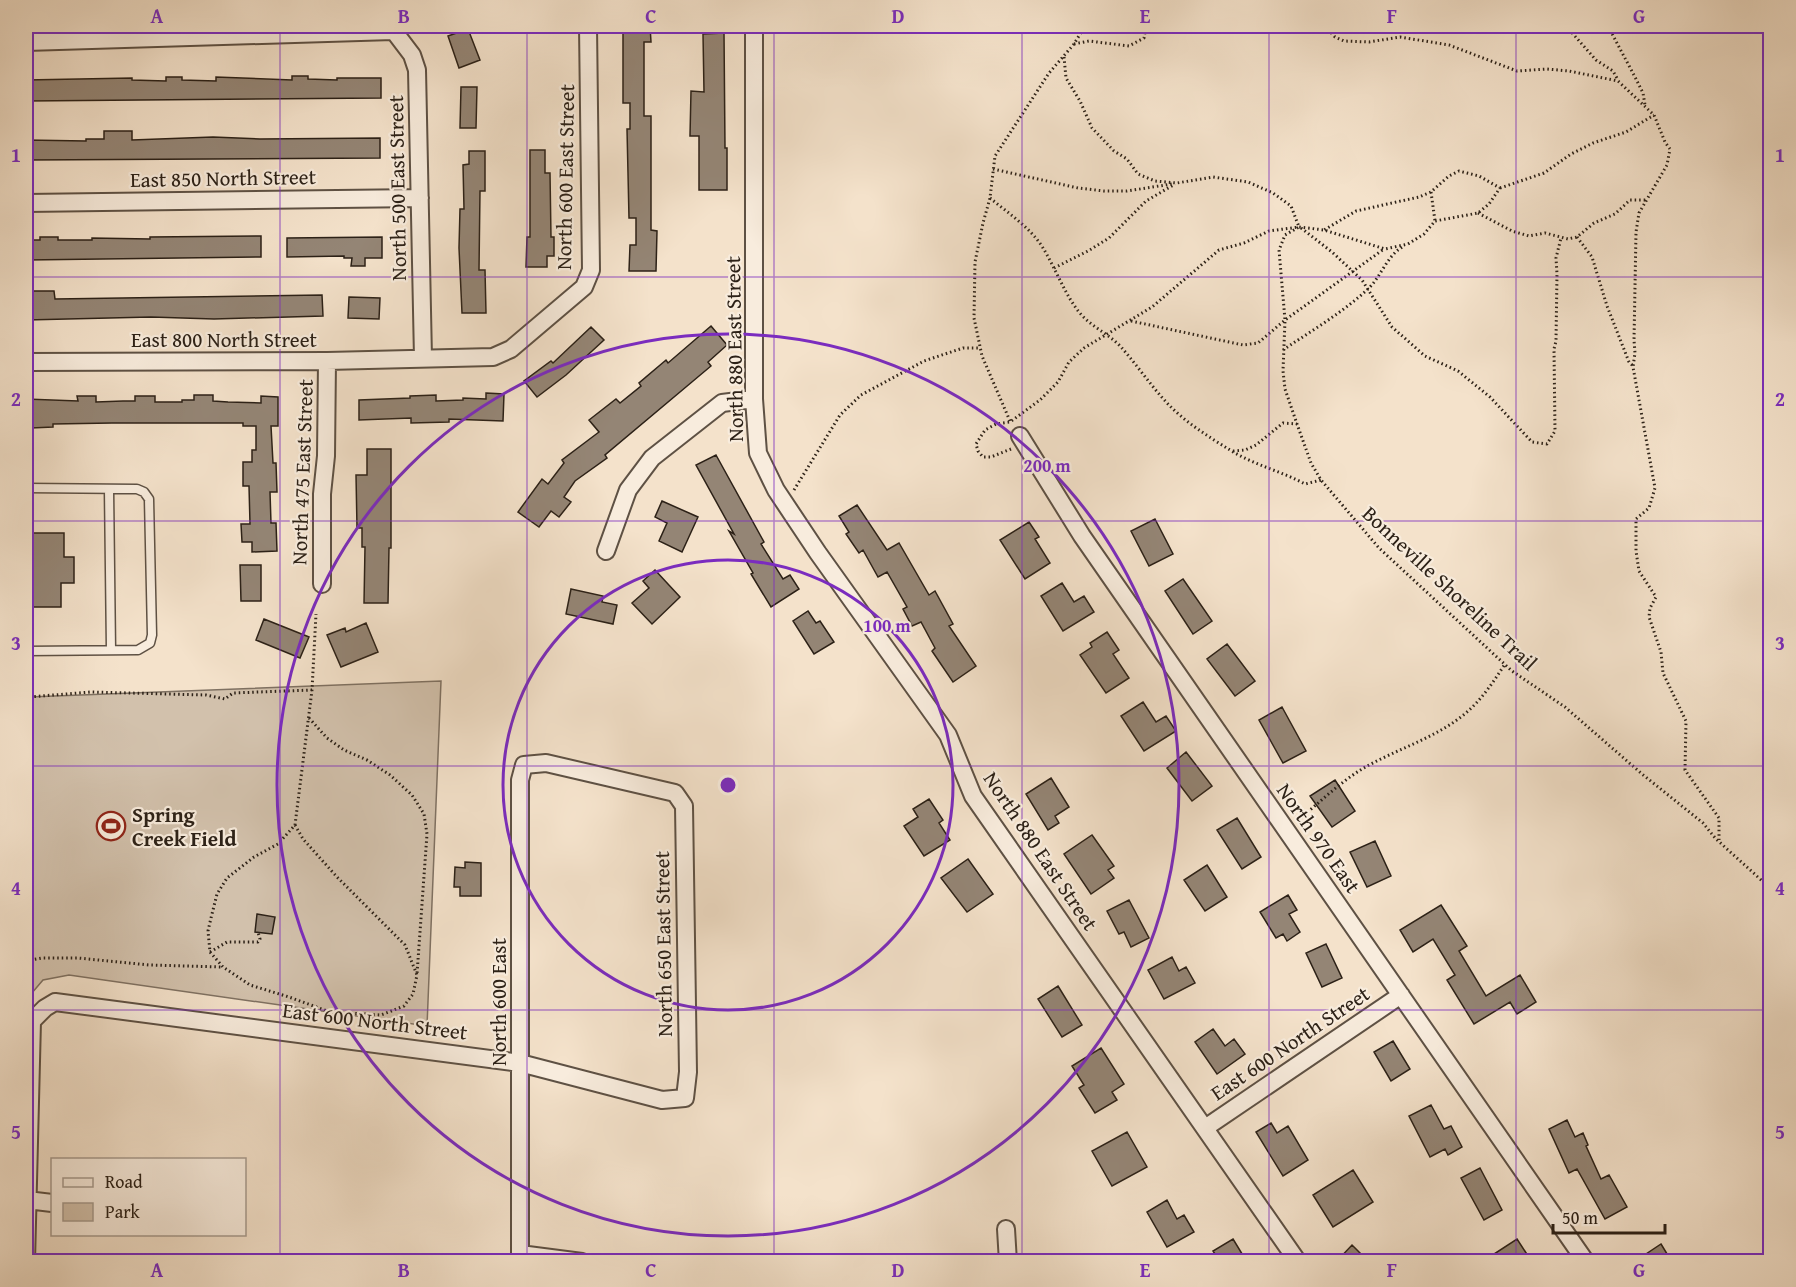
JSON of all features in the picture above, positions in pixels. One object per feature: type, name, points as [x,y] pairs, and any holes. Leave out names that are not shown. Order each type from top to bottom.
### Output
[{"type":"street","name":"North 600 East Street","points":[[423,358],[493,357],[510,349],[584,287],[591,270],[588,26]]},
{"type":"street","name":"North 880 East Street","points":[[754,26],[754,399],[758,453],[776,490],[948,735],[973,796],[1299,1262]]},
{"type":"street","name":"North 500 East Street","points":[[392,28],[412,54],[417,70],[423,358]]},
{"type":"street","points":[[26,42],[392,28]]},
{"type":"street","name":"East 850 North Street","points":[[26,203],[420,198]]},
{"type":"street","name":"East 800 North Street","points":[[26,362],[327,361],[423,358]]},
{"type":"street","name":"North 475 East Street","points":[[322,584],[322,494],[326,456],[327,361]]},
{"type":"street","points":[[606,551],[628,490],[652,458],[722,403],[754,399]]},
{"type":"street","name":"North 970 East","points":[[1022,439],[1082,536],[1586,1262]]},
{"type":"street","name":"North 600 East","points":[[520,1258],[520,780],[524,765],[546,763],[675,793]]},
{"type":"street","name":"North 650 East Street","points":[[675,793],[684,806],[688,1072],[685,1098]]},
{"type":"street","name":"East 600 North Street","points":[[1205,1128],[1401,994]]},
{"type":"street","name":"East 600 North Street","points":[[29,1080],[32,1021],[55,1002],[520,1063],[662,1100],[685,1098]]},
{"type":"street","points":[[26,1262],[29,1080]]},
{"type":"street","points":[[27,1200],[51,1203]]},
{"type":"street","points":[[1006,1229],[1008,1262]]},
{"type":"street","points":[[520,1258],[582,1262]]},
{"type":"lane","points":[[26,488],[137,489],[144,492],[148,499],[152,634],[150,643],[138,650],[26,651]]},
{"type":"lane","points":[[109,489],[111,650]]},
{"type":"path","points":[[1085,26],[1074,44],[1049,73],[995,156],[990,198],[982,223],[975,262],[974,318],[980,348],[1010,422],[1022,439],[991,457],[983,457],[976,444],[985,430],[996,424],[1010,422],[1040,400],[1058,382],[1069,362],[1084,348],[1152,307],[1219,250],[1244,243],[1269,231],[1299,227],[1324,230],[1385,249]]},
{"type":"path","points":[[1074,44],[1089,42],[1129,46],[1144,38],[1146,26]]},
{"type":"path","points":[[1325,26],[1335,37],[1344,41],[1368,42],[1400,37],[1449,45],[1517,71],[1547,69],[1569,71],[1618,81]]},
{"type":"path","points":[[1566,26],[1596,60],[1613,71],[1618,81],[1654,115],[1670,149],[1667,165],[1640,213],[1636,232],[1633,367],[1655,488],[1649,508],[1636,519],[1636,551],[1638,572],[1656,597],[1650,608],[1649,616],[1661,652],[1663,673],[1686,722],[1685,770],[1719,818],[1719,841]]},
{"type":"path","points":[[1608,26],[1643,93],[1645,106]]},
{"type":"path","points":[[1064,57],[1066,78],[1080,100],[1092,128],[1101,139],[1126,159],[1137,174],[1155,181],[1177,183]]},
{"type":"path","points":[[1282,350],[1319,326],[1368,289],[1396,250],[1424,234],[1435,221],[1478,213],[1489,204],[1500,188],[1544,173],[1572,154],[1593,143],[1626,132],[1654,115]]},
{"type":"path","points":[[993,169],[1078,188],[1104,191],[1127,191],[1213,177],[1248,182],[1273,193],[1291,206],[1299,227],[1332,252],[1353,272],[1368,289],[1392,327],[1425,356],[1458,371],[1490,397],[1532,442],[1546,444],[1555,431],[1556,258],[1561,238]]},
{"type":"path","points":[[1324,230],[1356,212],[1431,192],[1449,176],[1459,171],[1479,176],[1500,188]]},
{"type":"path","points":[[1053,268],[1109,238],[1146,201],[1177,183]]},
{"type":"path","points":[[1431,192],[1435,221]]},
{"type":"path","points":[[990,198],[1027,229],[1043,248],[1078,311],[1091,325],[1107,334],[1119,345],[1168,404],[1231,451],[1305,484],[1322,480]]},
{"type":"path","points":[[1478,213],[1512,231],[1529,236],[1545,233],[1568,239],[1577,237],[1594,223],[1615,214],[1630,200],[1648,200]]},
{"type":"path","name":"Bonneville Shoreline Trail","points":[[1299,227],[1285,234],[1279,250],[1285,320],[1282,350],[1285,389],[1311,463],[1322,480],[1379,548],[1436,598],[1505,664],[1565,707],[1703,823],[1770,888]]},
{"type":"path","points":[[1577,237],[1592,257],[1607,306],[1633,367]]},
{"type":"path","points":[[1129,321],[1243,345],[1258,343],[1285,320],[1385,249],[1408,244]]},
{"type":"path","points":[[786,504],[840,415],[861,395],[924,361],[963,348],[980,348]]},
{"type":"path","points":[[1231,451],[1245,450],[1256,445],[1283,423],[1296,424]]},
{"type":"path","points":[[309,718],[327,738],[344,750],[367,760],[390,775],[412,795],[424,814],[427,834],[417,975],[413,994],[404,1006],[381,1015],[330,1012],[250,985],[223,967],[210,951],[208,931],[211,918],[217,894],[227,878],[254,857],[278,844],[295,825],[312,690],[316,614]]},
{"type":"path","points":[[1286,830],[1359,770],[1430,736],[1468,711],[1490,686],[1505,664]]},
{"type":"path","points":[[27,696],[91,692],[206,695],[225,699],[233,693],[312,690]]},
{"type":"path","points":[[295,825],[303,839],[337,877],[405,945],[417,975]]},
{"type":"path","points":[[210,951],[227,942],[258,942],[260,939],[258,932]]},
{"type":"path","points":[[26,961],[42,958],[78,958],[149,965],[223,967]]},
{"type":"green space","points":[[441,681],[427,1026],[69,975],[43,980],[26,1000],[26,695],[29,697]]},
{"type":"building","points":[[623,26],[650,26],[651,42],[644,42],[644,116],[651,116],[651,230],[657,231],[656,271],[629,271],[630,245],[636,245],[636,218],[629,218],[627,129],[630,129],[630,103],[623,103]]},
{"type":"building","points":[[468,29],[480,60],[459,68],[448,36]]},
{"type":"building","points":[[724,33],[727,190],[699,190],[699,136],[690,136],[691,91],[704,92],[703,34]]},
{"type":"building","points":[[292,76],[337,80],[337,78],[381,78],[381,98],[26,101],[26,80],[132,78],[132,80],[166,81],[166,77],[182,77],[182,80],[216,81],[216,77],[292,80]]},
{"type":"building","points":[[461,87],[477,87],[476,128],[460,128]]},
{"type":"building","points":[[104,131],[132,131],[132,140],[213,137],[380,138],[380,158],[26,160],[26,140],[104,139]]},
{"type":"building","points":[[530,150],[545,150],[545,173],[550,173],[551,237],[554,237],[554,256],[547,256],[547,267],[526,267],[527,237],[530,237]]},
{"type":"building","points":[[469,151],[485,151],[485,191],[480,191],[479,270],[485,270],[486,313],[462,313],[460,209],[464,209],[463,165],[469,164]]},
{"type":"building","points":[[261,236],[261,257],[26,260],[26,240],[40,240],[40,237],[58,237],[58,240],[92,240],[92,238]]},
{"type":"building","points":[[382,237],[382,258],[365,258],[365,266],[351,266],[352,258],[344,258],[344,256],[287,257],[287,238]]},
{"type":"building","points":[[30,291],[54,291],[55,299],[322,295],[323,316],[26,320],[26,299],[30,299]]},
{"type":"building","points":[[349,297],[380,298],[379,319],[348,318]]},
{"type":"building","points":[[711,326],[727,345],[708,362],[711,366],[605,455],[607,458],[575,481],[564,497],[571,502],[559,517],[551,511],[539,527],[518,512],[542,479],[548,484],[564,463],[562,460],[599,432],[589,420],[616,399],[620,403],[641,386],[639,383],[666,360],[668,363]]},
{"type":"building","points":[[591,327],[604,340],[566,375],[537,397],[524,381],[551,361],[553,363]]},
{"type":"building","points":[[486,393],[504,394],[503,421],[449,419],[449,422],[411,423],[411,418],[359,420],[359,400],[436,395],[436,401],[463,400],[463,398],[486,399]]},
{"type":"building","points":[[194,395],[213,395],[213,401],[261,403],[261,396],[278,397],[278,426],[271,426],[277,492],[270,492],[271,523],[276,523],[277,551],[252,552],[252,542],[242,542],[241,524],[250,524],[249,486],[243,486],[243,462],[252,462],[252,450],[256,450],[256,426],[243,426],[243,423],[112,423],[53,424],[53,427],[31,428],[31,420],[26,420],[26,399],[78,401],[77,396],[96,396],[96,402],[135,401],[135,396],[155,396],[155,402],[182,402],[182,400],[194,400]]},
{"type":"building","points":[[367,449],[391,449],[391,548],[389,548],[388,603],[364,603],[365,547],[362,547],[362,528],[357,528],[356,475],[367,475]]},
{"type":"building","points":[[716,455],[764,542],[761,544],[783,579],[790,575],[799,589],[771,607],[751,574],[753,573],[729,531],[734,534],[696,465]]},
{"type":"building","points":[[662,501],[698,517],[682,552],[659,541],[667,523],[655,517]]},
{"type":"building","points":[[857,505],[887,550],[899,543],[929,595],[935,591],[953,624],[949,626],[976,666],[953,682],[932,651],[935,648],[921,622],[912,626],[903,609],[907,607],[887,572],[878,577],[863,550],[859,553],[846,534],[849,532],[839,516]]},
{"type":"building","points":[[1155,519],[1173,554],[1149,566],[1131,531]]},
{"type":"building","points":[[1029,522],[1039,537],[1035,539],[1050,563],[1025,579],[1000,540]]},
{"type":"building","points":[[26,533],[64,533],[64,557],[74,557],[74,583],[61,583],[61,607],[26,607]]},
{"type":"building","points":[[240,565],[261,565],[261,601],[241,601]]},
{"type":"building","points":[[655,570],[680,597],[652,624],[632,603],[649,588],[643,581]]},
{"type":"building","points":[[1183,579],[1212,621],[1193,634],[1165,591]]},
{"type":"building","points":[[1062,583],[1074,602],[1084,596],[1094,612],[1063,631],[1041,596]]},
{"type":"building","points":[[571,589],[603,596],[602,602],[617,605],[613,624],[566,614]]},
{"type":"building","points":[[808,611],[816,623],[820,621],[834,642],[814,654],[793,621]]},
{"type":"building","points":[[264,619],[309,637],[300,658],[256,640]]},
{"type":"building","points":[[366,623],[378,652],[341,667],[327,635],[345,628],[346,632]]},
{"type":"building","points":[[1107,632],[1119,650],[1113,654],[1129,678],[1106,693],[1080,655],[1092,647],[1090,643]]},
{"type":"building","points":[[1227,644],[1255,681],[1235,696],[1207,659]]},
{"type":"building","points":[[1143,702],[1156,722],[1166,716],[1176,731],[1144,751],[1121,716]]},
{"type":"building","points":[[1282,707],[1306,751],[1283,763],[1259,720]]},
{"type":"building","points":[[1186,752],[1212,786],[1192,801],[1167,768]]},
{"type":"building","points":[[1051,778],[1069,807],[1055,816],[1059,823],[1048,830],[1026,794]]},
{"type":"building","points":[[1335,780],[1355,811],[1332,827],[1310,796]]},
{"type":"building","points":[[929,799],[943,820],[939,823],[950,840],[924,856],[904,826],[918,817],[913,809]]},
{"type":"building","points":[[1237,818],[1261,857],[1242,869],[1217,830]]},
{"type":"building","points":[[1092,835],[1114,866],[1108,870],[1114,878],[1091,894],[1064,854]]},
{"type":"building","points":[[1375,841],[1391,876],[1367,887],[1350,852]]},
{"type":"building","points":[[968,859],[993,894],[967,912],[941,878]]},
{"type":"building","points":[[465,862],[481,863],[481,896],[460,896],[460,887],[454,887],[455,867],[465,868]]},
{"type":"building","points":[[1207,865],[1227,897],[1205,911],[1184,880]]},
{"type":"building","points":[[1288,895],[1297,910],[1289,914],[1300,932],[1287,941],[1283,934],[1276,938],[1260,912]]},
{"type":"building","points":[[1129,900],[1149,938],[1131,947],[1124,932],[1119,934],[1107,911]]},
{"type":"building","points":[[1441,905],[1467,946],[1459,951],[1486,996],[1520,975],[1536,1002],[1517,1014],[1510,1002],[1474,1024],[1447,980],[1455,975],[1433,939],[1413,952],[1400,930]]},
{"type":"building","points":[[257,914],[275,917],[272,934],[255,932]]},
{"type":"building","points":[[1326,944],[1342,978],[1322,987],[1306,953]]},
{"type":"building","points":[[1172,957],[1179,971],[1186,967],[1195,983],[1164,999],[1148,970]]},
{"type":"building","points":[[1058,986],[1082,1025],[1062,1037],[1038,999]]},
{"type":"building","points":[[1213,1029],[1225,1046],[1234,1039],[1245,1054],[1217,1074],[1195,1042]]},
{"type":"building","points":[[1393,1041],[1410,1069],[1391,1081],[1374,1052]]},
{"type":"building","points":[[1101,1048],[1124,1084],[1112,1092],[1117,1100],[1095,1113],[1079,1088],[1084,1085],[1072,1066]]},
{"type":"building","points":[[1431,1105],[1444,1129],[1451,1126],[1462,1147],[1448,1155],[1445,1149],[1430,1157],[1409,1116]]},
{"type":"building","points":[[1567,1120],[1575,1137],[1583,1133],[1588,1145],[1586,1146],[1601,1179],[1609,1175],[1627,1207],[1605,1219],[1577,1169],[1569,1173],[1549,1129]]},
{"type":"building","points":[[1271,1123],[1277,1133],[1288,1126],[1308,1160],[1283,1176],[1256,1132]]},
{"type":"building","points":[[1127,1132],[1147,1167],[1112,1186],[1092,1151]]},
{"type":"building","points":[[1480,1168],[1502,1210],[1484,1220],[1461,1178]]},
{"type":"building","points":[[1353,1170],[1373,1202],[1333,1227],[1313,1195]]},
{"type":"building","points":[[1167,1200],[1177,1219],[1184,1215],[1194,1232],[1167,1247],[1147,1212]]},
{"type":"building","points":[[1233,1239],[1247,1262],[1220,1262],[1213,1251]]},
{"type":"building","points":[[1517,1239],[1532,1262],[1499,1262],[1494,1254]]},
{"type":"building","points":[[1661,1244],[1672,1262],[1634,1262]]},
{"type":"building","points":[[1352,1245],[1369,1262],[1336,1262]]},
{"type":"place","name":"Spring Creek Field","points":[[111,826]]}]
